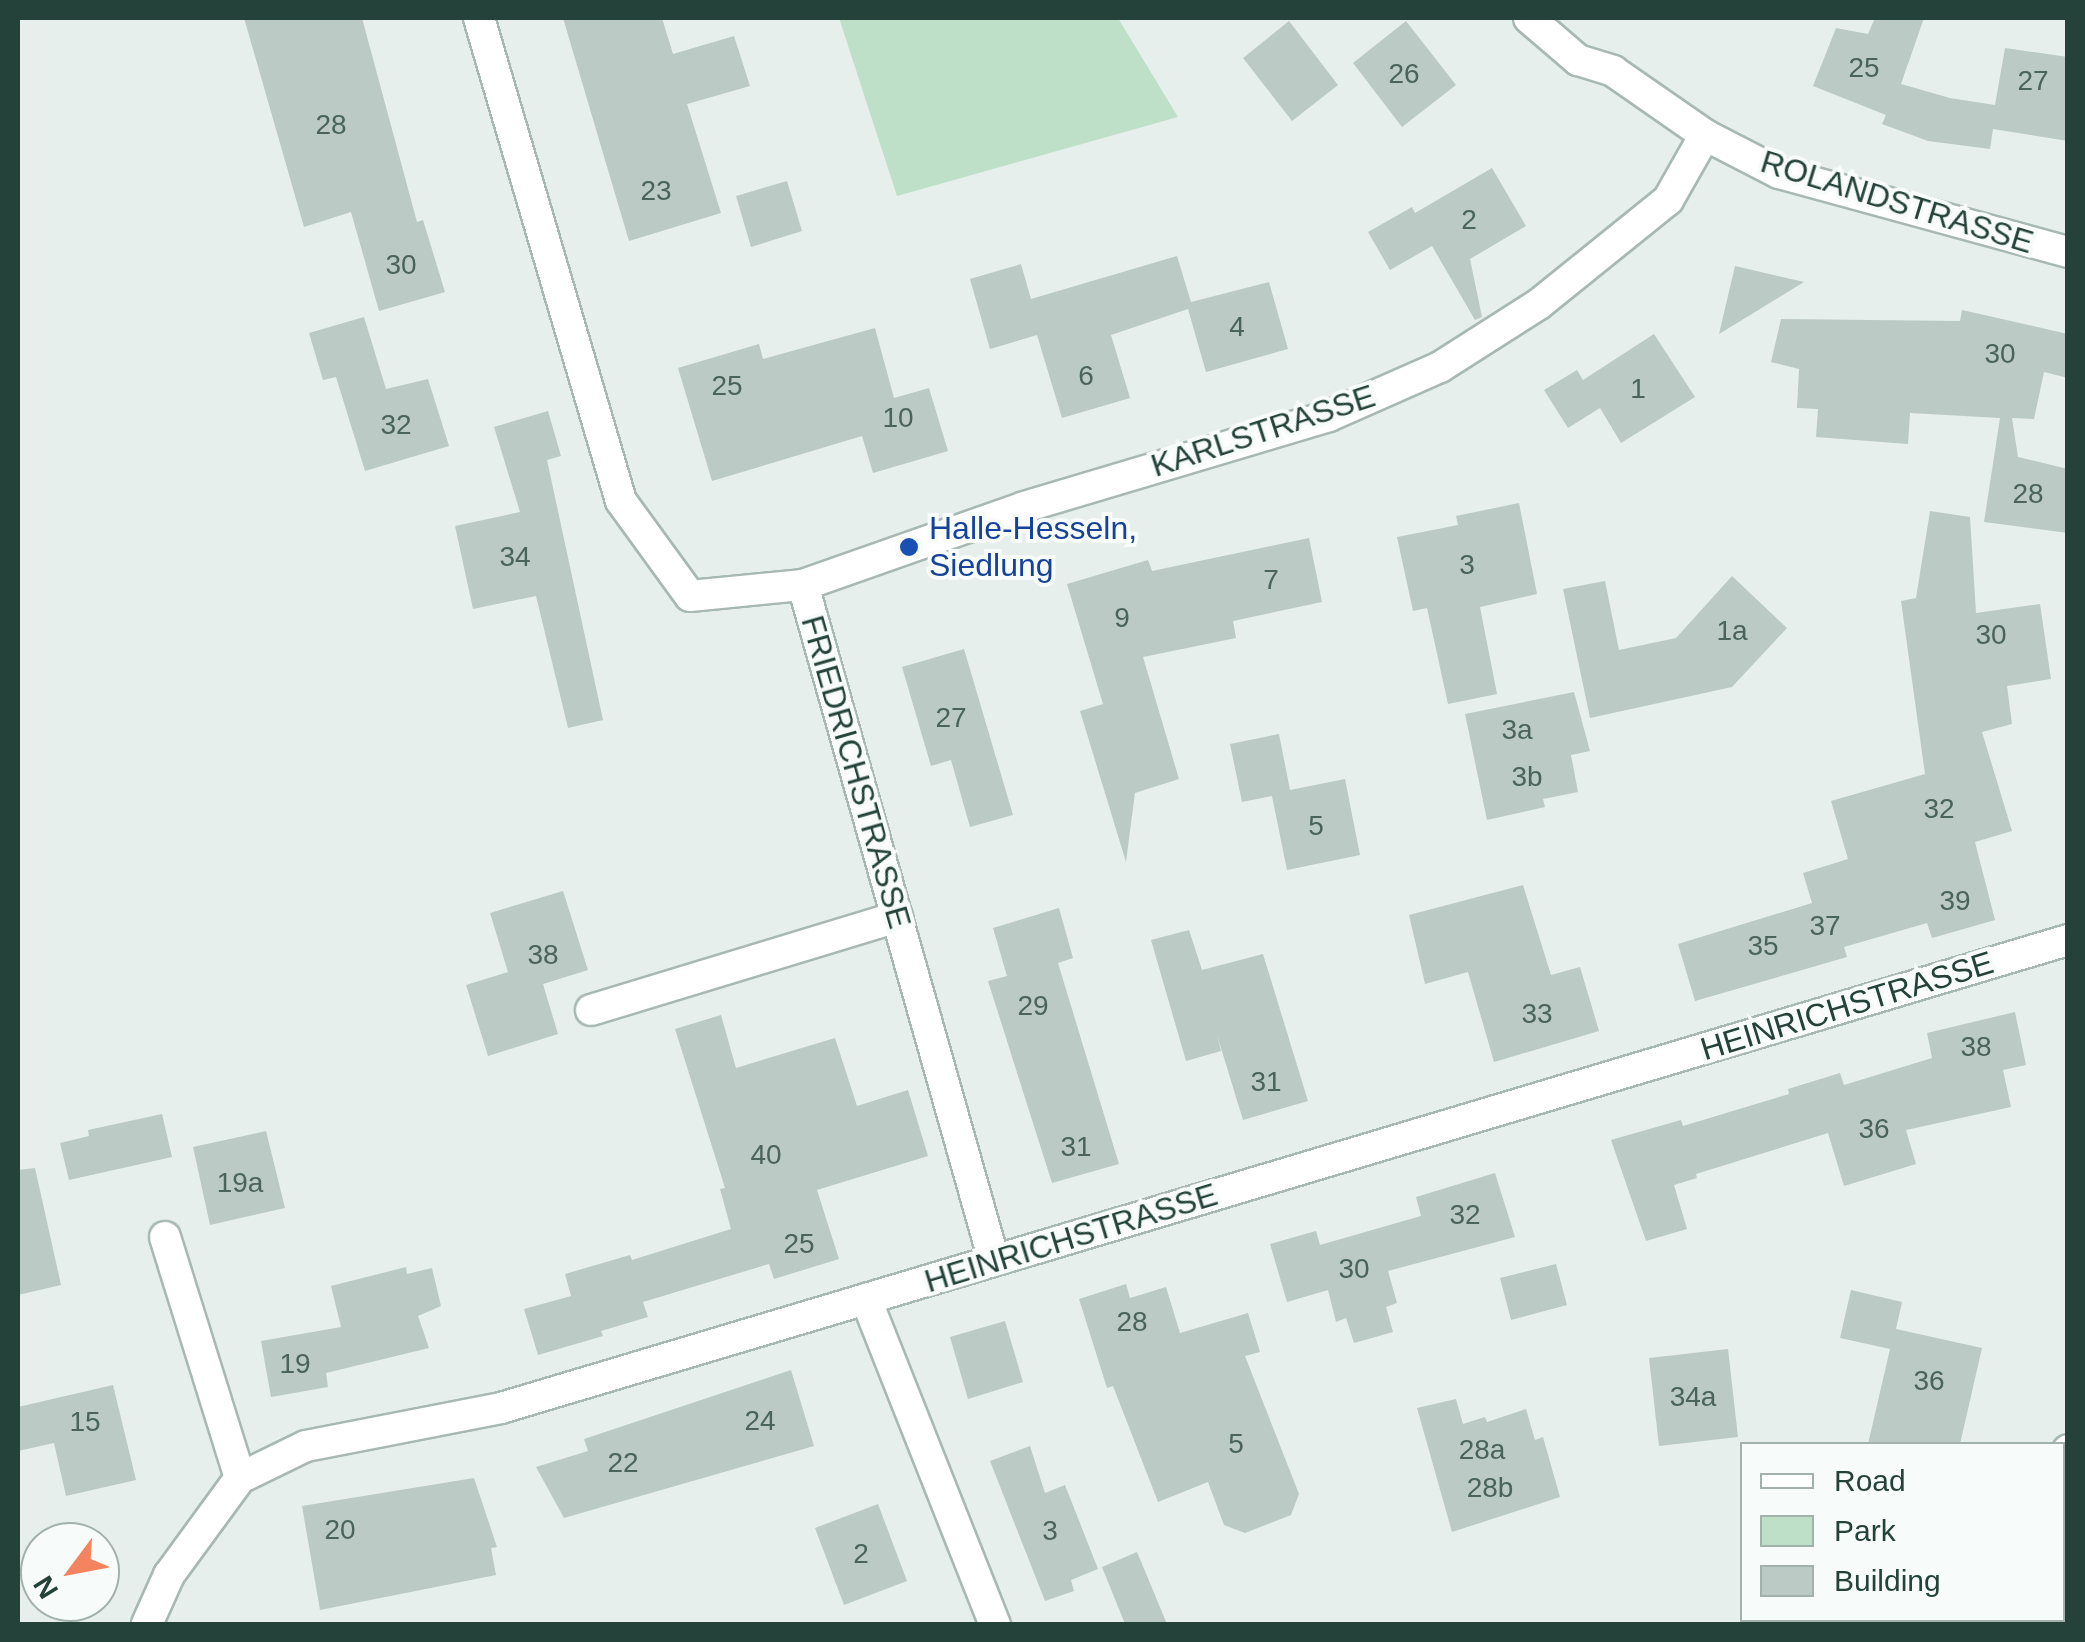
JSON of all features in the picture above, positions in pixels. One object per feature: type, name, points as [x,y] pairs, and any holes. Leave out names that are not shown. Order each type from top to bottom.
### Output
[{"type":"street","name":"FRIEDRICHSTRASSE","points":[[479,18],[620,501],[690,596],[803,586],[994,1261]]},
{"type":"street","name":"ROLANDSTRASSE","points":[[1529,18],[1578,60],[1613,71],[1705,135],[1779,173],[2068,252]]},
{"type":"street","name":"KARLSTRASSE","points":[[803,586],[1024,507],[1329,416],[1440,366],[1539,304],[1668,200],[1705,135]]},
{"type":"street","points":[[591,1010],[897,917]]},
{"type":"street","name":"HEINRICHSTRASSE","points":[[147,1624],[169,1574],[240,1478],[306,1446],[501,1408],[2068,940]]},
{"type":"street","points":[[165,1236],[240,1478]]},
{"type":"street","points":[[866,1299],[995,1624]]},
{"type":"street","points":[[2065,1480],[2068,1450]]},
{"type":"green space","points":[[839,18],[1118,18],[1178,117],[897,196]]},
{"type":"building","points":[[244,18],[362,18],[417,222],[423,220],[445,292],[379,311],[351,212],[304,227]]},
{"type":"building","points":[[563,18],[662,18],[673,54],[734,36],[750,86],[687,104],[721,213],[629,241]]},
{"type":"building","points":[[1875,18],[1924,18],[1901,84],[1950,98],[1995,105],[2005,48],[2068,57],[2068,141],[1993,129],[1990,149],[1928,141],[1882,124],[1886,115],[1813,86],[1836,28],[1868,34]]},
{"type":"building","points":[[1289,21],[1338,85],[1292,121],[1243,58]]},
{"type":"building","points":[[1406,21],[1456,85],[1402,127],[1353,63]]},
{"type":"building","points":[[1492,168],[1526,226],[1470,259],[1482,317],[1475,320],[1432,246],[1390,270],[1368,232],[1412,207],[1415,213]]},
{"type":"building","points":[[787,181],[802,231],[751,247],[736,196]]},
{"type":"building","points":[[1177,256],[1191,302],[1269,282],[1288,349],[1206,372],[1188,309],[1111,335],[1130,398],[1062,418],[1037,335],[990,349],[970,279],[1021,264],[1031,299]]},
{"type":"building","points":[[1735,266],[1804,282],[1719,334]]},
{"type":"building","points":[[1962,310],[2068,334],[2068,378],[2044,372],[2034,419],[2012,418],[2018,457],[2068,469],[2068,533],[1984,522],[2000,418],[1910,413],[1908,444],[1816,437],[1818,409],[1797,408],[1799,369],[1771,362],[1781,319],[1960,321]]},
{"type":"building","points":[[364,317],[386,389],[428,379],[449,446],[365,471],[336,377],[323,380],[309,333]]},
{"type":"building","points":[[875,328],[894,398],[929,388],[948,451],[873,473],[862,436],[712,481],[678,368],[759,344],[763,359]]},
{"type":"building","points":[[1654,334],[1695,397],[1621,443],[1600,408],[1568,428],[1544,390],[1577,370],[1583,380]]},
{"type":"building","points":[[548,411],[561,456],[547,460],[603,720],[568,728],[536,596],[473,609],[455,526],[520,512],[494,427]]},
{"type":"building","points":[[1519,503],[1537,594],[1480,607],[1497,694],[1448,704],[1427,608],[1413,611],[1397,537],[1458,525],[1456,516]]},
{"type":"building","points":[[1930,511],[1970,517],[1976,613],[2040,604],[2051,679],[2007,686],[2012,724],[1982,732],[2012,831],[1975,842],[1995,920],[1932,938],[1927,923],[1844,947],[1847,957],[1695,1001],[1678,944],[1812,903],[1803,873],[1848,859],[1831,801],[1925,774],[1901,601],[1916,598]]},
{"type":"building","points":[[1309,538],[1322,602],[1233,621],[1236,638],[1143,657],[1179,779],[1135,793],[1126,862],[1080,711],[1103,704],[1067,584],[1148,560],[1152,571]]},
{"type":"building","points":[[1732,576],[1787,628],[1732,687],[1590,718],[1563,589],[1605,581],[1619,650],[1676,638]]},
{"type":"building","points":[[964,649],[1013,815],[970,827],[951,760],[931,766],[902,667]]},
{"type":"building","points":[[1574,692],[1590,751],[1571,755],[1578,792],[1543,799],[1545,807],[1487,820],[1465,714]]},
{"type":"building","points":[[1279,734],[1290,790],[1345,779],[1360,855],[1287,870],[1272,796],[1242,802],[1230,744]]},
{"type":"building","points":[[1523,885],[1551,975],[1580,967],[1599,1031],[1494,1062],[1468,972],[1425,984],[1409,915]]},
{"type":"building","points":[[563,891],[588,970],[543,984],[558,1034],[488,1056],[466,985],[508,972],[490,913]]},
{"type":"building","points":[[1059,908],[1073,958],[1058,963],[1119,1164],[1052,1183],[988,981],[1007,976],[993,928]]},
{"type":"building","points":[[1189,930],[1202,970],[1263,954],[1308,1101],[1243,1120],[1217,1035],[1221,1051],[1186,1061],[1151,940]]},
{"type":"building","points":[[2015,1012],[2026,1065],[2003,1070],[2011,1107],[1906,1130],[1916,1164],[1844,1186],[1828,1133],[1696,1174],[1697,1178],[1674,1185],[1687,1229],[1646,1241],[1611,1140],[1681,1120],[1683,1126],[1789,1094],[1788,1089],[1840,1073],[1844,1085],[1932,1058],[1927,1033]]},
{"type":"building","points":[[721,1015],[736,1068],[835,1038],[857,1106],[908,1090],[928,1156],[817,1190],[839,1259],[774,1279],[769,1264],[643,1302],[648,1317],[601,1331],[603,1336],[538,1355],[524,1309],[571,1296],[565,1274],[630,1255],[632,1260],[731,1229],[720,1189],[725,1188],[675,1029]]},
{"type":"building","points":[[162,1114],[172,1157],[69,1180],[60,1143],[89,1136],[88,1130]]},
{"type":"building","points":[[266,1131],[285,1208],[210,1225],[193,1147]]},
{"type":"building","points":[[35,1168],[61,1285],[18,1295],[18,1170]]},
{"type":"building","points":[[1495,1173],[1515,1237],[1388,1271],[1397,1303],[1386,1307],[1393,1332],[1354,1343],[1346,1318],[1336,1322],[1328,1290],[1287,1302],[1270,1244],[1316,1231],[1320,1245],[1421,1216],[1416,1197]]},
{"type":"building","points":[[1556,1264],[1567,1305],[1511,1320],[1500,1278]]},
{"type":"building","points":[[406,1267],[407,1274],[432,1268],[441,1306],[418,1316],[429,1348],[326,1373],[328,1387],[271,1397],[261,1341],[341,1327],[331,1286]]},
{"type":"building","points":[[1126,1284],[1130,1298],[1166,1287],[1180,1333],[1248,1313],[1260,1352],[1245,1356],[1299,1494],[1291,1515],[1245,1533],[1224,1525],[1208,1482],[1158,1502],[1113,1386],[1107,1388],[1079,1299]]},
{"type":"building","points":[[1851,1290],[1902,1302],[1896,1329],[1982,1348],[1960,1442],[1868,1442],[1890,1349],[1840,1338]]},
{"type":"building","points":[[1005,1321],[1023,1382],[968,1399],[950,1337]]},
{"type":"building","points":[[1728,1349],[1738,1437],[1659,1446],[1649,1358]]},
{"type":"building","points":[[791,1370],[814,1446],[564,1518],[536,1467],[588,1451],[584,1439]]},
{"type":"building","points":[[113,1385],[136,1480],[66,1496],[54,1443],[18,1451],[18,1407]]},
{"type":"building","points":[[1456,1399],[1463,1424],[1485,1417],[1487,1422],[1526,1409],[1535,1440],[1543,1437],[1560,1497],[1452,1532],[1417,1408]]},
{"type":"building","points":[[1030,1446],[1045,1493],[1065,1485],[1098,1569],[1071,1580],[1074,1591],[1045,1601],[990,1461]]},
{"type":"building","points":[[474,1478],[497,1547],[491,1548],[496,1575],[320,1610],[302,1506]]},
{"type":"building","points":[[878,1504],[907,1581],[844,1605],[815,1528]]},
{"type":"building","points":[[1137,1552],[1167,1624],[1125,1624],[1102,1567]]},
{"type":"place","name":"Halle-Hesseln, Siedlung","points":[[909,547]]}]
